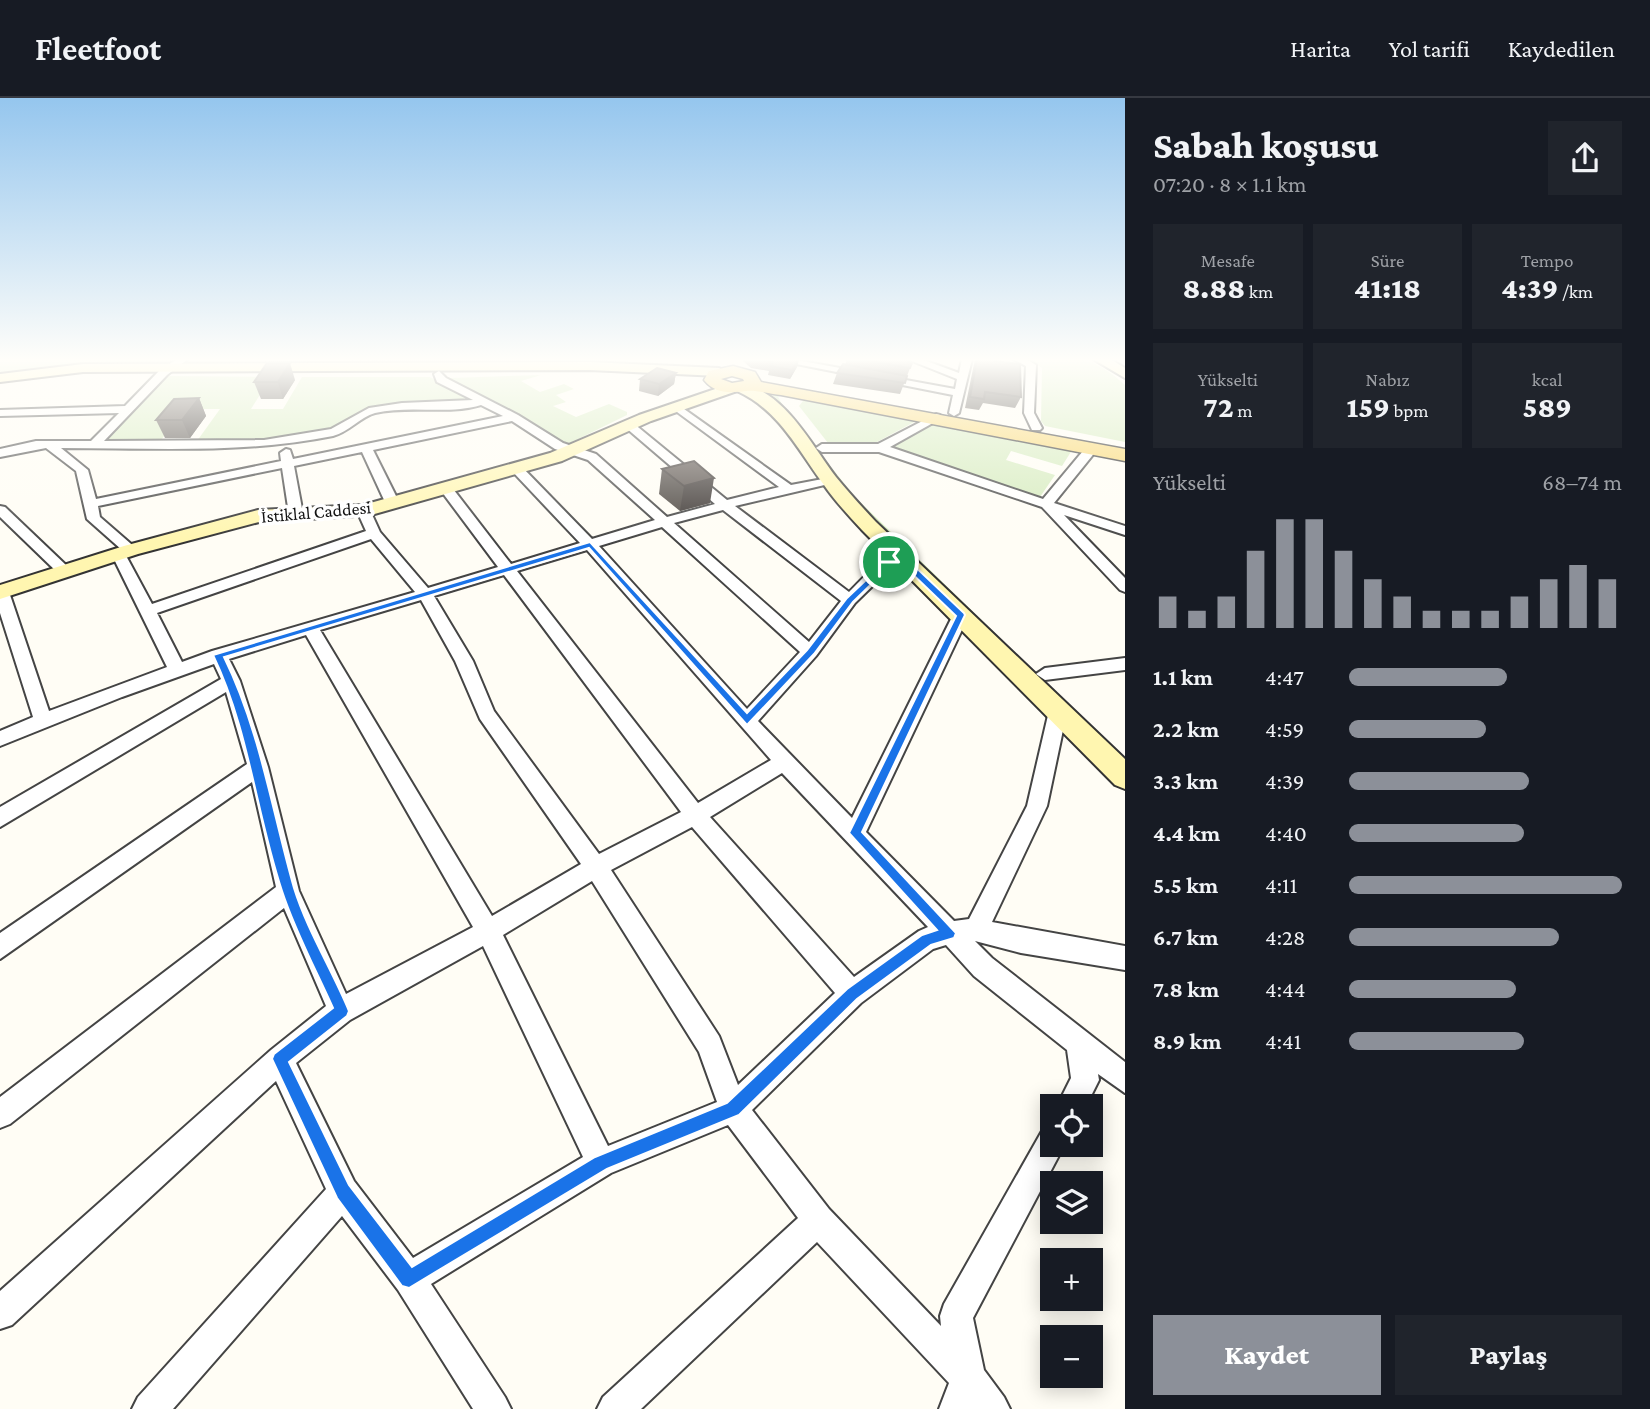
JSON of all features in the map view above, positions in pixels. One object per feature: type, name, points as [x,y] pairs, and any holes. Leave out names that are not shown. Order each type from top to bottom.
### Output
[{"type":"main road","name":"İstiklal Caddesi","points":[[1,592],[125,551],[258,516],[364,510],[575,450],[642,420]]},
{"type":"main road","points":[[784,420],[829,480],[904,561],[1125,777]]},
{"type":"main road","points":[[803,420],[822,447],[893,528],[1125,751]]},
{"type":"main road","points":[[952,420],[1125,454]]},
{"type":"main road","points":[[993,420],[1125,445]]},
{"type":"street","points":[[96,444],[118,420]]},
{"type":"street","points":[[0,453],[22,446],[48,444],[264,444],[334,432],[354,420]]},
{"type":"street","points":[[90,504],[503,420]]},
{"type":"street","points":[[518,420],[559,446],[592,457],[810,652]]},
{"type":"street","points":[[695,420],[789,489]]},
{"type":"street","points":[[880,447],[930,420]]},
{"type":"street","points":[[1032,420],[1036,428]]},
{"type":"street","points":[[629,425],[725,505],[850,600]]},
{"type":"street","points":[[284,442],[296,514]]},
{"type":"street","points":[[48,444],[82,470],[94,519],[125,551],[147,611],[177,669]]},
{"type":"street","points":[[822,447],[880,447],[1125,531]]},
{"type":"street","points":[[366,448],[392,502]]},
{"type":"street","points":[[1046,504],[1092,448]]},
{"type":"street","points":[[516,468],[590,545],[784,762],[949,933],[983,967],[1125,1079]]},
{"type":"street","points":[[0,739],[43,720],[218,655],[725,505],[829,480]]},
{"type":"street","points":[[445,488],[695,815],[852,994]]},
{"type":"street","points":[[1046,504],[1125,587]]},
{"type":"street","points":[[0,510],[63,570]]},
{"type":"street","points":[[364,510],[374,533],[425,594],[464,662],[486,714],[596,867],[710,1045],[733,1109],[818,1220],[962,1394],[992,1409]]},
{"type":"street","points":[[147,611],[374,533]]},
{"type":"street","points":[[747,720],[810,652],[850,600],[889,562],[904,561]]},
{"type":"street","points":[[1,592],[43,720]]},
{"type":"street","points":[[855,833],[961,615]]},
{"type":"street","points":[[310,628],[488,931],[601,1163]]},
{"type":"street","points":[[218,655],[231,681],[257,767],[288,891],[341,1011]]},
{"type":"street","points":[[1045,674],[1125,664]]},
{"type":"street","points":[[0,818],[231,681]]},
{"type":"street","points":[[976,930],[1037,806],[1058,711]]},
{"type":"street","points":[[0,1313],[280,1059],[341,1011],[488,931],[596,867],[695,815],[784,762]]},
{"type":"street","points":[[0,947],[257,767]]},
{"type":"street","points":[[0,1114],[288,891]]},
{"type":"street","points":[[409,1279],[601,1163],[733,1109],[852,994],[927,939],[976,930],[1021,941],[1125,958]]},
{"type":"street","points":[[1077,1094],[1085,1080],[1080,1043]]},
{"type":"street","points":[[280,1059],[343,1192],[409,1279],[494,1409]]},
{"type":"street","points":[[962,1394],[957,1316],[1043,1157]]},
{"type":"street","points":[[150,1409],[343,1192]]},
{"type":"street","points":[[615,1409],[818,1220]]},
{"type":"green space","points":[[124,420],[178,420],[160,441],[104,441]]},
{"type":"green space","points":[[212,420],[349,420],[334,429],[261,442],[197,441]]},
{"type":"green space","points":[[527,420],[616,420],[568,444],[560,443]]},
{"type":"green space","points":[[786,420],[794,420],[855,497],[1113,748],[857,505]]},
{"type":"green space","points":[[810,420],[918,420],[875,443],[828,443]]},
{"type":"green space","points":[[940,420],[1074,447],[1062,466],[1011,451],[1006,460],[1055,475],[1040,497],[897,451],[893,446]]},
{"type":"green space","points":[[1125,420],[1125,442],[1045,426],[1041,421]]},
{"type":"building","points":[[694,461],[714,478],[684,486],[662,469]]},
{"type":"route","points":[[590,545],[747,720],[810,652],[850,600],[889,562],[904,561],[961,615],[855,833],[949,933],[927,939],[852,994],[733,1109],[601,1163],[409,1279],[343,1192],[280,1059],[341,1011],[288,891],[257,767],[231,681],[218,655],[590,545]]}]
